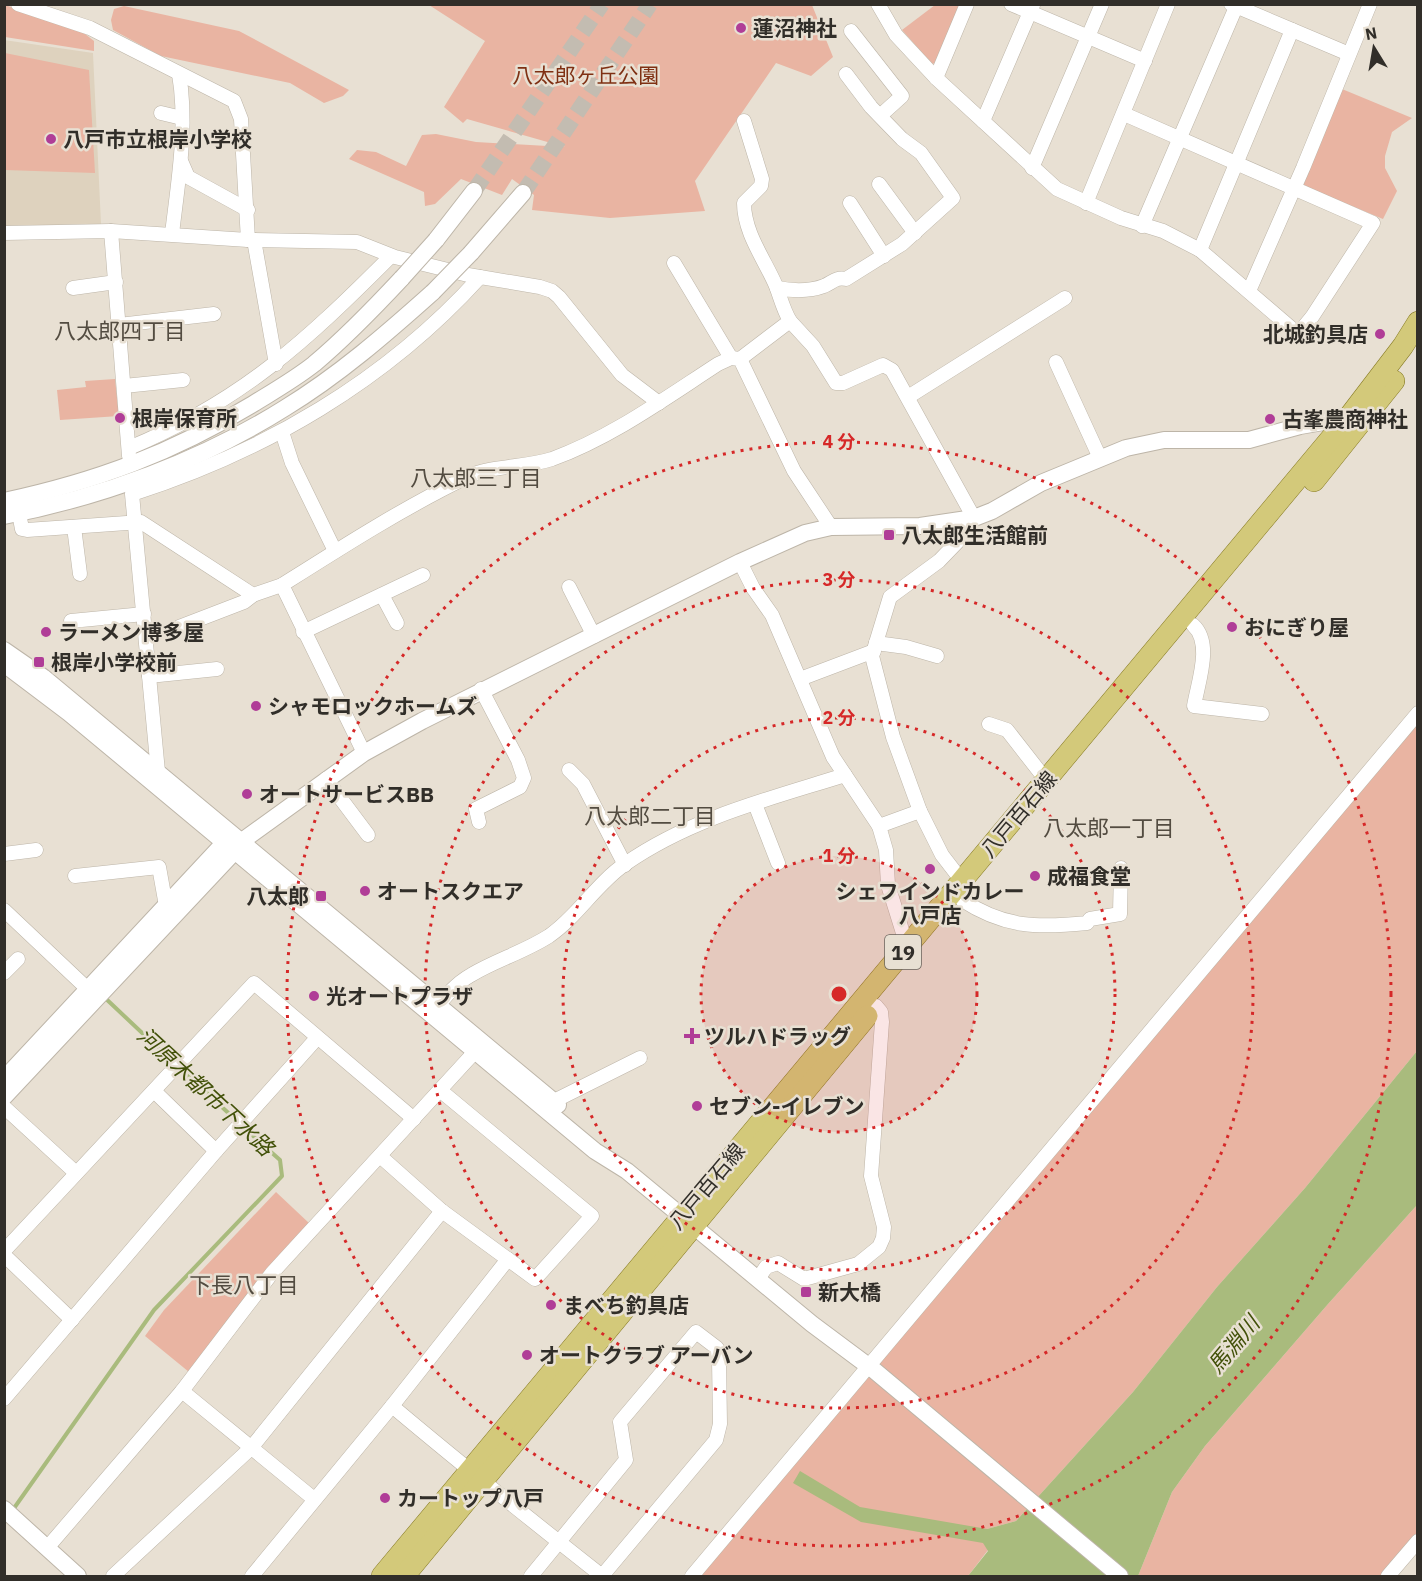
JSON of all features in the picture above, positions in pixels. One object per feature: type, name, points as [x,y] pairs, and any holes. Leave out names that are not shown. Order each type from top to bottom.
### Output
[{"type":"main road","name":"八戸百石線","points":[[687,1223],[907,946],[962,891],[1193,625],[1358,417],[1418,322]]},
{"type":"main road","name":"八戸百石線","points":[[382,1576],[476,1476],[687,1223],[876,1006],[1046,780],[1418,349]]},
{"type":"main road","name":"八戸百石線","points":[[404,1576],[476,1476]]},
{"type":"street","points":[[18,4],[90,28],[234,101],[242,119],[251,240],[276,364]]},
{"type":"street","points":[[936,78],[967,4]]},
{"type":"street","points":[[1011,4],[1032,9],[1088,37],[1145,61]]},
{"type":"street","points":[[1032,168],[1101,4]]},
{"type":"street","points":[[1086,203],[1168,4]]},
{"type":"street","points":[[1249,291],[1370,4]]},
{"type":"street","points":[[879,5],[896,35],[936,78],[1057,189],[1142,226],[1163,231],[1200,250],[1298,334],[1312,317],[1373,223],[1294,186],[1124,114]]},
{"type":"street","points":[[1142,226],[1233,6],[1349,54]]},
{"type":"street","points":[[983,121],[1032,9]]},
{"type":"street","points":[[1200,250],[1292,30]]},
{"type":"street","points":[[851,31],[902,96],[881,115]]},
{"type":"street","points":[[172,234],[181,161],[183,94],[179,74]]},
{"type":"street","points":[[777,288],[805,291],[824,286],[839,278],[846,279],[884,256],[915,233],[953,198],[921,153],[902,139],[871,107],[846,74]]},
{"type":"street","points":[[162,113],[182,117]]},
{"type":"street","points":[[744,121],[762,179],[761,186],[744,203],[744,213],[757,249],[777,288],[782,308],[790,321],[813,346],[836,383],[843,383],[883,366],[892,370],[970,518],[965,534],[939,561],[890,597],[872,656],[893,737],[920,811],[942,855],[962,891],[1021,925],[1044,928],[1087,923],[1090,919],[1120,914],[1121,868]]},
{"type":"street","points":[[181,161],[188,177],[248,210]]},
{"type":"street","points":[[879,184],[915,233]]},
{"type":"street","points":[[4,501],[59,489],[130,466],[178,447],[280,388],[313,364],[367,315],[436,240],[474,190]]},
{"type":"street","points":[[253,595],[136,521],[22,529],[12,514],[74,500],[210,450],[286,408],[371,348],[433,292],[471,253],[523,193]]},
{"type":"street","points":[[850,203],[884,256]]},
{"type":"street","points":[[111,231],[130,466]]},
{"type":"street","points":[[4,233],[111,231],[251,240],[357,242],[390,256],[480,278],[552,291],[622,375],[659,403]]},
{"type":"street","points":[[129,448],[197,417],[276,364],[336,312],[390,256]]},
{"type":"street","points":[[674,263],[735,359],[794,471],[831,527]]},
{"type":"street","points":[[158,772],[132,494],[181,478],[282,432],[396,358],[445,316],[480,278]]},
{"type":"street","points":[[73,288],[116,282]]},
{"type":"street","points":[[908,397],[1065,298]]},
{"type":"street","points":[[119,325],[214,314]]},
{"type":"street","points":[[179,627],[282,585],[335,551],[470,476],[550,459],[612,432],[735,359],[790,321]]},
{"type":"street","points":[[1056,362],[1100,458]]},
{"type":"street","points":[[124,386],[183,380]]},
{"type":"street","points":[[4,1097],[166,906],[233,845],[364,753],[481,689],[594,636],[740,562],[805,533],[831,527],[920,526],[970,518],[992,511],[1041,483],[1126,448],[1164,440],[1249,440],[1300,426],[1358,417]]},
{"type":"street","points":[[282,432],[292,463],[335,551]]},
{"type":"street","points":[[74,527],[80,574]]},
{"type":"street","points":[[740,562],[753,588],[772,615],[821,734],[879,826],[886,850],[888,885],[907,946]]},
{"type":"street","points":[[303,632],[423,575]]},
{"type":"street","points":[[282,585],[364,753]]},
{"type":"street","points":[[569,587],[594,636]]},
{"type":"street","points":[[382,595],[398,623]]},
{"type":"street","points":[[71,621],[144,614]]},
{"type":"street","points":[[1193,625],[1202,638],[1203,651],[1194,706],[1262,714]]},
{"type":"street","points":[[800,679],[875,647],[906,647],[936,656]]},
{"type":"street","points":[[4,650],[43,677],[158,772],[233,845]]},
{"type":"street","points":[[4,664],[233,845],[480,1047],[554,1101],[601,1141],[659,1200]]},
{"type":"street","points":[[149,676],[217,669]]},
{"type":"street","points":[[479,822],[476,809],[520,787],[524,778],[518,760],[481,689]]},
{"type":"street","points":[[692,1576],[871,1368],[1418,713]]},
{"type":"street","points":[[989,724],[1007,730],[1046,780]]},
{"type":"street","points":[[569,770],[583,784],[625,865]]},
{"type":"street","points":[[434,1010],[454,987],[472,974],[514,956],[558,930],[625,865],[706,819],[845,775]]},
{"type":"street","points":[[326,779],[368,835]]},
{"type":"street","points":[[755,804],[777,863]]},
{"type":"street","points":[[879,826],[920,811]]},
{"type":"street","points":[[4,1079],[93,994],[233,845]]},
{"type":"street","points":[[4,854],[36,850]]},
{"type":"street","points":[[75,876],[159,867],[166,906]]},
{"type":"street","points":[[4,910],[93,994]]},
{"type":"street","points":[[4,973],[18,959]]},
{"type":"street","points":[[72,1320],[4,1253],[254,983],[414,1119]]},
{"type":"street","points":[[758,1279],[766,1267],[778,1263],[804,1280],[847,1268],[866,1258],[883,1238],[884,1227],[871,1176],[882,1022],[881,1012],[876,1006]]},
{"type":"street","points":[[4,1399],[216,1151],[317,1038]]},
{"type":"street","points":[[480,1047],[595,1151],[627,1171],[659,1200],[838,1345],[871,1368],[1120,1576]]},
{"type":"street","points":[[47,1548],[182,1391],[272,1273],[480,1047]]},
{"type":"street","points":[[554,1101],[640,1058]]},
{"type":"street","points":[[154,1090],[216,1151]]},
{"type":"street","points":[[380,1156],[442,1211],[535,1279],[592,1216],[441,1091]]},
{"type":"street","points":[[4,1107],[76,1173]]},
{"type":"street","points":[[113,1576],[251,1448],[442,1211]]},
{"type":"street","points":[[252,1576],[392,1406],[508,1259]]},
{"type":"street","points":[[392,1406],[476,1476],[560,1542],[602,1576],[716,1440],[720,1424],[717,1348],[696,1332],[620,1422],[626,1460],[560,1542],[531,1576]]},
{"type":"street","points":[[182,1391],[314,1499]]},
{"type":"street","points":[[4,1509],[78,1576]]},
{"type":"street","points":[[1388,1576],[1418,1541]]},
{"type":"shaded area","name":"八戸市立根岸小学校","points":[[4,40],[93,53],[101,224],[5,226]]},
{"type":"green space","points":[[5,5],[80,30],[94,41],[94,51],[5,37]]},
{"type":"green space","name":"八太郎ヶ丘公園","points":[[429,5],[812,5],[833,57],[811,76],[776,63],[695,181],[705,211],[610,218],[532,210],[534,195],[512,179],[502,195],[461,179],[435,204],[425,206],[424,192],[349,159],[357,150],[376,152],[406,166],[422,135],[436,134],[476,142],[565,147],[467,119],[463,123],[444,107],[485,41]]},
{"type":"green space","points":[[935,5],[961,5],[936,63],[932,64],[902,30]]},
{"type":"green space","points":[[124,6],[239,31],[349,90],[343,96],[324,103],[290,83],[161,56],[113,30],[111,20],[114,9]]},
{"type":"green space","points":[[5,53],[89,70],[95,173],[5,170]]},
{"type":"green space","points":[[1342,89],[1412,118],[1392,132],[1385,156],[1385,168],[1397,191],[1383,219],[1304,186],[1303,178]]},
{"type":"green space","points":[[115,379],[119,416],[60,420],[57,390],[86,387],[85,381]]},
{"type":"green space","points":[[1417,724],[1417,1051],[1305,1188],[1217,1287],[1133,1392],[1016,1521],[987,1529],[988,1550],[968,1576],[698,1576]]},
{"type":"green space","points":[[276,1192],[310,1224],[189,1372],[145,1336],[164,1310]]},
{"type":"green space","points":[[1417,1205],[1417,1533],[1381,1576],[1138,1576],[1172,1492],[1205,1446]]},
{"type":"water","name":"馬淵川","points":[[1417,1051],[1417,1205],[1205,1446],[1172,1492],[1138,1576],[968,1576],[988,1551],[983,1543],[861,1522],[793,1483],[800,1471],[860,1507],[987,1529],[1016,1521],[1133,1392],[1217,1287],[1305,1188]]},
{"type":"waterway","name":"河原木都市下水路","points":[[103,996],[174,1063]]},
{"type":"waterway","name":"河原木都市下水路","points":[[180,1068],[238,1122]]},
{"type":"waterway","name":"河原木都市下水路","points":[[12,1511],[154,1310],[282,1176],[280,1160],[243,1127]]},
{"type":"tunnel","points":[[474,191],[602,4]]},
{"type":"tunnel","points":[[523,193],[650,4]]},
{"type":"place","name":"蓮沼神社","points":[[741,28]]},
{"type":"place","name":"八戸市立根岸小学校","points":[[51,139]]},
{"type":"place","name":"北城釣具店","points":[[1380,334]]},
{"type":"place","name":"根岸保育所","points":[[120,418]]},
{"type":"place","name":"古峯農商神社","points":[[1270,419]]},
{"type":"place","name":"八太郎生活館前","points":[[889,535]]},
{"type":"place","name":"おにぎり屋","points":[[1232,627]]},
{"type":"place","name":"ラーメン博多屋","points":[[46,632]]},
{"type":"place","name":"根岸小学校前","points":[[39,662]]},
{"type":"place","name":"シャモロックホームズ","points":[[256,706]]},
{"type":"place","name":"オートサービスBB","points":[[247,794]]},
{"type":"place","name":"シェフインドカレー 八戸店","points":[[930,869]]},
{"type":"place","name":"成福食堂","points":[[1035,876]]},
{"type":"place","name":"オートスクエア","points":[[365,891]]},
{"type":"place","name":"八太郎","points":[[321,896]]},
{"type":"place","name":"光オートプラザ","points":[[314,996]]},
{"type":"place","name":"ツルハドラッグ","points":[[692,1036]]},
{"type":"place","name":"セブン-イレブン","points":[[697,1106]]},
{"type":"place","name":"新大橋","points":[[806,1292]]},
{"type":"place","name":"まべち釣具店","points":[[551,1305]]},
{"type":"place","name":"オートクラブ アーバン","points":[[527,1355]]},
{"type":"place","name":"カートップ八戸","points":[[385,1498]]},
{"type":"district","name":"八太郎四丁目","points":[[120,330]]},
{"type":"district","name":"八太郎三丁目","points":[[476,477]]},
{"type":"district","name":"八太郎二丁目","points":[[650,815]]},
{"type":"district","name":"八太郎一丁目","points":[[1109,827]]},
{"type":"district","name":"下長八丁目","points":[[244,1284]]}]
